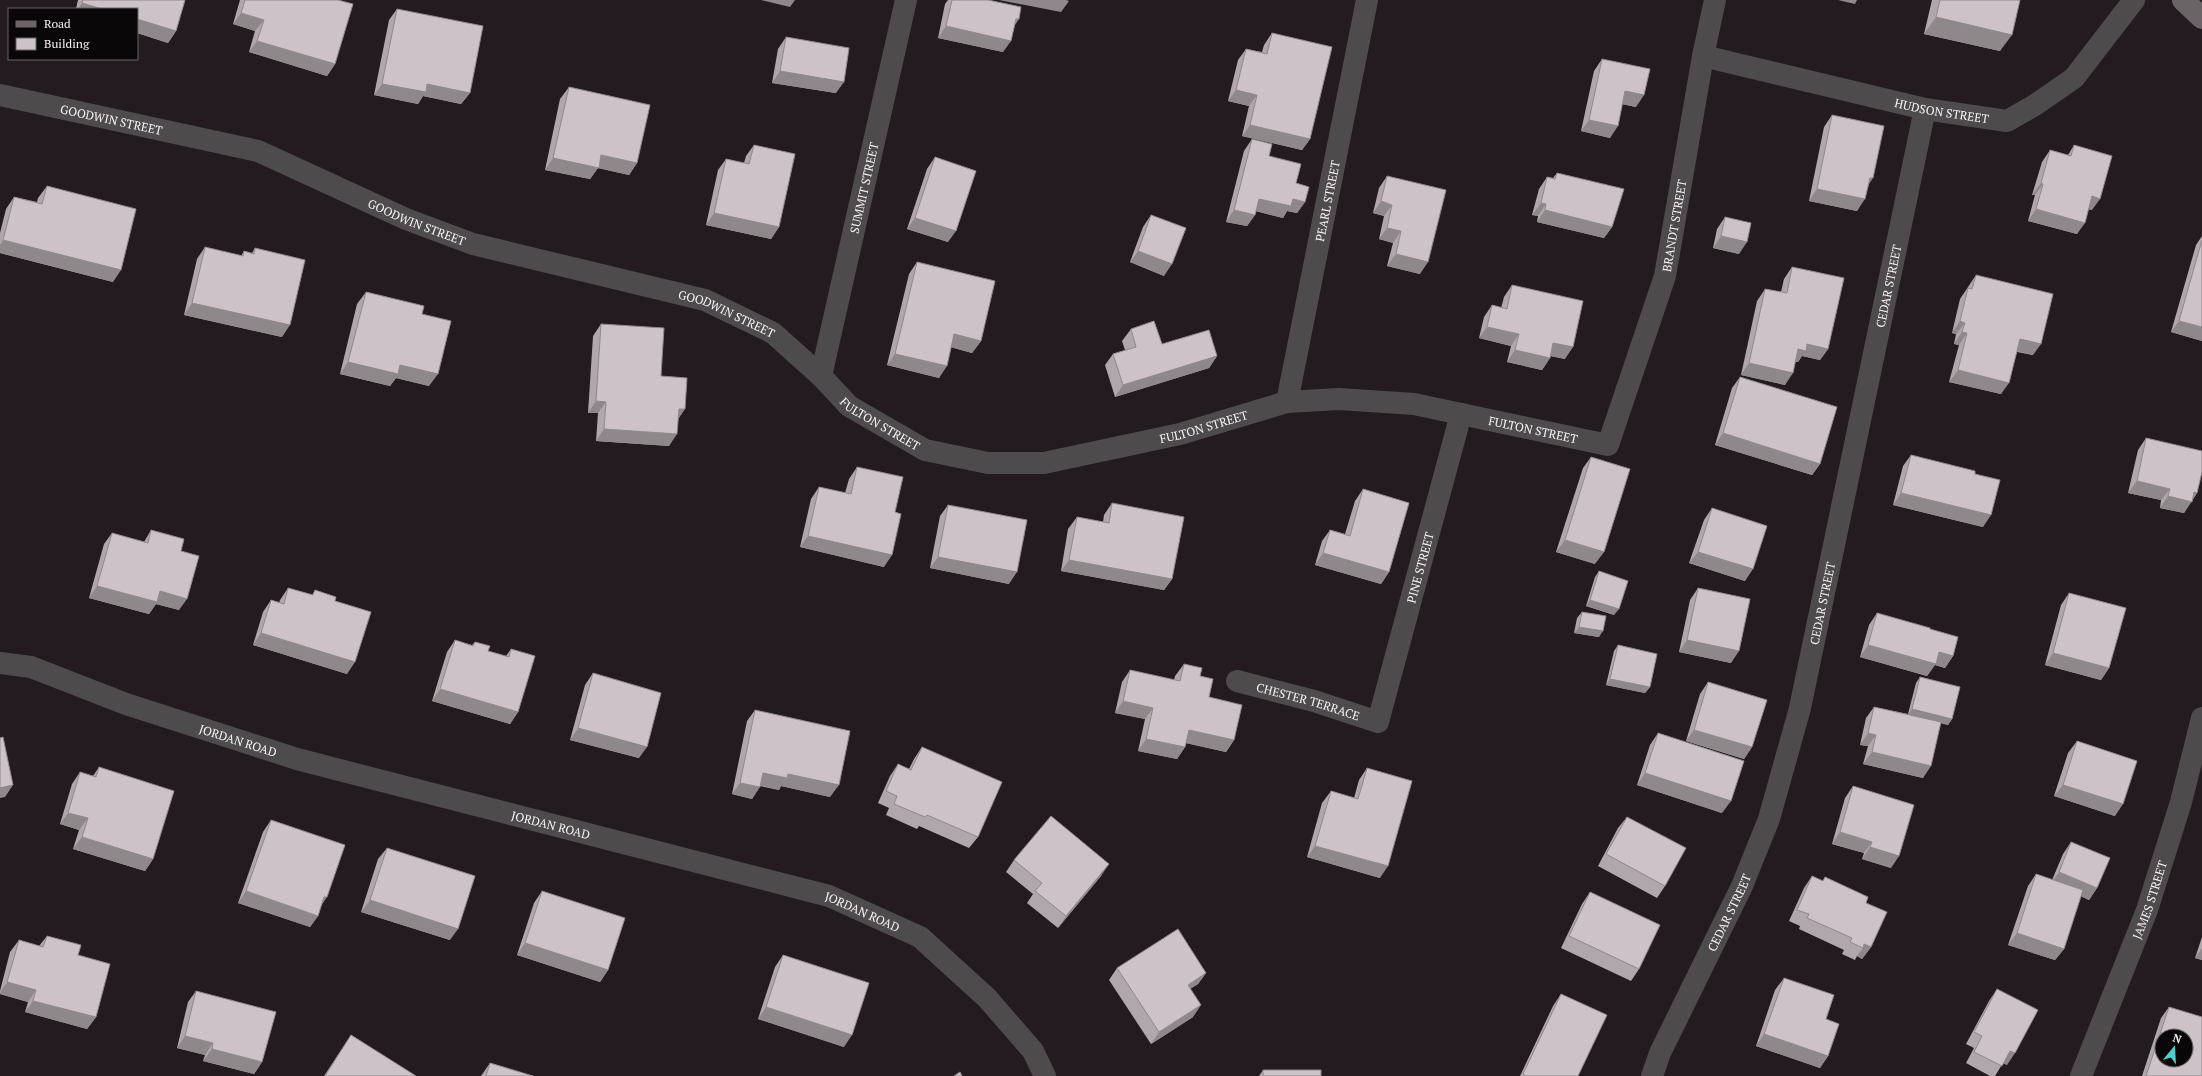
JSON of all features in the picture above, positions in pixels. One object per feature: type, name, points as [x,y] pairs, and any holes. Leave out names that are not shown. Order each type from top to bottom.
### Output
[{"type":"street","name":"SUMMIT STREET","points":[[821,376],[906,0]]},
{"type":"street","name":"PEARL STREET","points":[[1287,402],[1366,0]]},
{"type":"street","name":"BRANDT STREET","points":[[1608,445],[1665,276],[1703,56],[1715,0]]},
{"type":"street","name":"HUDSON STREET","points":[[1703,56],[1925,109],[2007,121],[2035,105],[2074,78],[2134,0]]},
{"type":"street","points":[[2183,0],[2202,18]]},
{"type":"street","name":"GOODWIN STREET","points":[[0,95],[258,151],[406,219],[473,244],[705,300],[773,333],[821,376]]},
{"type":"street","name":"CEDAR STREET","points":[[1652,1076],[1660,1054],[1742,886],[1769,819],[1800,708],[1925,109]]},
{"type":"street","name":"FULTON STREET","points":[[821,376],[849,406],[925,450],[988,463],[1044,463],[1180,434],[1287,402],[1339,399],[1414,404],[1608,445]]},
{"type":"street","name":"PINE STREET","points":[[1378,722],[1460,414]]},
{"type":"street","name":"JORDAN ROAD","points":[[0,663],[31,667],[126,704],[297,760],[829,896],[920,938],[987,998],[1033,1051],[1045,1076]]},
{"type":"street","name":"CHESTER TERRACE","points":[[1237,682],[1314,702],[1378,722]]},
{"type":"street","name":"JAMES STREET","points":[[2081,1076],[2147,910],[2181,802],[2202,718]]},
{"type":"building","points":[[83,0],[185,0],[176,31],[138,19],[138,8],[99,8],[82,3]]},
{"type":"building","points":[[245,0],[338,0],[353,4],[335,64],[257,41],[264,20],[241,13]]},
{"type":"building","points":[[952,0],[988,0],[1021,7],[1019,19],[1016,19],[1011,41],[946,26]]},
{"type":"building","points":[[1940,0],[2020,0],[2012,35],[1936,17]]},
{"type":"building","points":[[397,9],[483,26],[470,93],[427,84],[426,92],[382,84]]},
{"type":"building","points":[[1272,33],[1332,47],[1310,139],[1250,125],[1257,95],[1236,90],[1246,49],[1267,54]]},
{"type":"building","points":[[786,37],[849,48],[844,82],[780,71]]},
{"type":"building","points":[[1602,59],[1650,69],[1644,95],[1625,91],[1618,126],[1589,120]]},
{"type":"building","points":[[569,87],[650,105],[637,163],[601,155],[599,168],[553,158]]},
{"type":"building","points":[[1832,115],[1884,126],[1873,178],[1870,178],[1865,199],[1817,189]]},
{"type":"building","points":[[1252,139],[1272,144],[1269,156],[1301,164],[1296,183],[1309,187],[1305,202],[1293,199],[1291,206],[1259,199],[1255,215],[1234,210]]},
{"type":"building","points":[[754,145],[795,154],[779,227],[714,213],[726,159],[749,164]]},
{"type":"building","points":[[2074,145],[2112,156],[2100,199],[2092,196],[2085,223],[2036,209],[2050,150],[2071,156]]},
{"type":"building","points":[[935,157],[976,171],[956,231],[915,218]]},
{"type":"building","points":[[1557,173],[1624,189],[1612,227],[1545,210],[1546,204],[1541,203],[1547,177],[1555,179]]},
{"type":"building","points":[[1387,176],[1446,190],[1428,262],[1396,254],[1401,231],[1387,228],[1392,205],[1381,201]]},
{"type":"building","points":[[47,186],[136,209],[121,270],[3,240],[14,197],[42,204]]},
{"type":"building","points":[[1151,215],[1186,228],[1172,264],[1138,251]]},
{"type":"building","points":[[1725,217],[1751,223],[1747,242],[1721,236]]},
{"type":"building","points":[[2202,240],[2202,327],[2179,321]]},
{"type":"building","points":[[205,247],[243,256],[244,251],[254,254],[255,248],[305,260],[290,325],[192,303]]},
{"type":"building","points":[[917,262],[995,281],[981,341],[954,334],[947,366],[895,354]]},
{"type":"building","points":[[1792,267],[1844,278],[1828,349],[1807,344],[1806,351],[1798,349],[1793,373],[1749,363],[1765,289],[1787,293]]},
{"type":"building","points":[[1976,275],[2053,294],[2041,344],[2020,339],[2009,383],[1958,370],[1967,333],[1962,332],[1965,323],[1960,321],[1968,288],[1972,289]]},
{"type":"building","points":[[1512,285],[1583,301],[1573,347],[1553,343],[1550,358],[1515,350],[1519,334],[1487,327],[1492,305],[1507,309]]},
{"type":"building","points":[[366,292],[424,306],[422,314],[451,321],[438,374],[400,365],[398,374],[348,362]]},
{"type":"building","points":[[1154,321],[1162,344],[1209,330],[1217,356],[1123,385],[1113,354],[1136,347],[1131,329]]},
{"type":"building","points":[[601,324],[664,328],[661,376],[687,378],[685,409],[679,409],[677,434],[604,429],[606,402],[596,401]]},
{"type":"building","points":[[1740,377],[1837,407],[1820,464],[1723,433]]},
{"type":"building","points":[[2146,438],[2202,451],[2202,472],[2197,493],[2194,492],[2192,502],[2168,496],[2170,489],[2137,481]]},
{"type":"building","points":[[1911,455],[1975,471],[1975,474],[2000,480],[1991,515],[1901,493]]},
{"type":"building","points":[[1591,457],[1630,469],[1604,552],[1565,540]]},
{"type":"building","points":[[857,467],[903,477],[895,512],[901,514],[892,555],[808,536],[819,487],[851,494]]},
{"type":"building","points":[[1363,489],[1409,503],[1389,572],[1323,553],[1330,530],[1350,536]]},
{"type":"building","points":[[1112,503],[1184,517],[1172,579],[1069,560],[1077,517],[1109,523]]},
{"type":"building","points":[[948,505],[1027,520],[1017,572],[938,557]]},
{"type":"building","points":[[1712,508],[1767,526],[1753,569],[1698,552]]},
{"type":"building","points":[[151,530],[184,539],[181,551],[199,556],[187,599],[160,591],[157,602],[97,586],[112,533],[148,543]]},
{"type":"building","points":[[1599,571],[1628,581],[1619,609],[1590,600]]},
{"type":"building","points":[[288,588],[313,595],[315,590],[336,597],[335,601],[371,612],[355,662],[261,633],[271,600],[284,604]]},
{"type":"building","points":[[1698,588],[1750,599],[1739,651],[1687,640]]},
{"type":"building","points":[[2069,593],[2126,608],[2109,668],[2053,653]]},
{"type":"building","points":[[1582,612],[1606,616],[1603,631],[1579,627]]},
{"type":"building","points":[[1877,613],[1958,637],[1953,656],[1939,652],[1936,664],[1868,645]]},
{"type":"building","points":[[455,640],[473,646],[475,642],[490,646],[488,651],[509,657],[511,649],[535,656],[518,712],[440,689]]},
{"type":"building","points":[[1618,645],[1657,654],[1650,687],[1610,679]]},
{"type":"building","points":[[1184,664],[1202,668],[1200,676],[1213,679],[1209,697],[1242,705],[1234,740],[1189,730],[1185,747],[1146,739],[1153,708],[1123,701],[1130,670],[1180,681]]},
{"type":"building","points":[[593,673],[661,693],[647,747],[578,728]]},
{"type":"building","points":[[1920,677],[1960,687],[1952,719],[1912,709]]},
{"type":"building","points":[[1708,682],[1767,700],[1752,747],[1694,730]]},
{"type":"building","points":[[1874,707],[1941,722],[1931,766],[1872,752],[1876,735],[1868,733]]},
{"type":"building","points":[[755,710],[850,731],[839,785],[788,774],[787,778],[763,773],[760,787],[740,783]]},
{"type":"building","points":[[1658,733],[1744,761],[1731,801],[1645,773]]},
{"type":"building","points":[[3,737],[13,785],[0,788],[0,738]]},
{"type":"building","points":[[2077,741],[2137,761],[2123,804],[2063,785]]},
{"type":"building","points":[[922,747],[1002,782],[978,837],[927,815],[925,817],[894,804],[897,796],[886,791],[898,764],[911,770]]},
{"type":"building","points":[[99,767],[174,791],[153,859],[82,837],[88,818],[68,813],[80,772],[96,777]]},
{"type":"building","points":[[1367,768],[1412,781],[1388,866],[1315,846],[1331,791],[1358,799]]},
{"type":"building","points":[[1853,786],[1914,805],[1899,856],[1870,847],[1872,842],[1840,832]]},
{"type":"building","points":[[1051,816],[1109,864],[1066,916],[1035,891],[1042,883],[1014,860]]},
{"type":"building","points":[[1627,817],[1686,848],[1665,886],[1606,854]]},
{"type":"building","points":[[271,820],[345,845],[327,897],[324,897],[318,916],[246,891]]},
{"type":"building","points":[[2071,842],[2110,858],[2097,888],[2059,872]]},
{"type":"building","points":[[387,848],[475,876],[458,929],[370,900]]},
{"type":"building","points":[[2036,874],[2083,890],[2064,949],[2017,933]]},
{"type":"building","points":[[1812,876],[1823,881],[1825,877],[1868,897],[1866,903],[1887,912],[1871,947],[1864,944],[1863,948],[1850,942],[1852,938],[1807,918],[1809,914],[1797,910]]},
{"type":"building","points":[[542,891],[625,918],[608,970],[525,943]]},
{"type":"building","points":[[1590,892],[1660,925],[1639,969],[1569,936]]},
{"type":"building","points":[[1178,929],[1206,973],[1188,985],[1201,1005],[1159,1032],[1117,968]]},
{"type":"building","points":[[47,936],[81,945],[78,955],[110,964],[96,1017],[33,1001],[36,990],[7,982],[19,940],[43,947]]},
{"type":"building","points":[[783,955],[869,983],[852,1035],[766,1007]]},
{"type":"building","points":[[1784,978],[1834,995],[1826,1019],[1839,1024],[1828,1056],[1764,1034]]},
{"type":"building","points":[[1997,989],[2038,1010],[2015,1053],[2010,1051],[2002,1066],[1974,1052],[1982,1036],[1974,1032]]},
{"type":"building","points":[[196,991],[276,1012],[262,1062],[212,1049],[213,1043],[185,1036]]},
{"type":"building","points":[[1561,994],[1607,1015],[1578,1076],[1526,1076],[1523,1074]]},
{"type":"building","points":[[2169,1007],[2202,1017],[2202,1076],[2146,1076],[2154,1052],[2154,1068],[2194,1068],[2194,1028],[2162,1028]]},
{"type":"building","points":[[351,1035],[416,1076],[325,1076]]},
{"type":"building","points":[[490,1063],[533,1076],[486,1076]]},
{"type":"building","points":[[1263,1070],[1321,1070],[1321,1076],[1263,1076]]},
{"type":"building","points":[[960,1072],[962,1076],[954,1076]]}]
